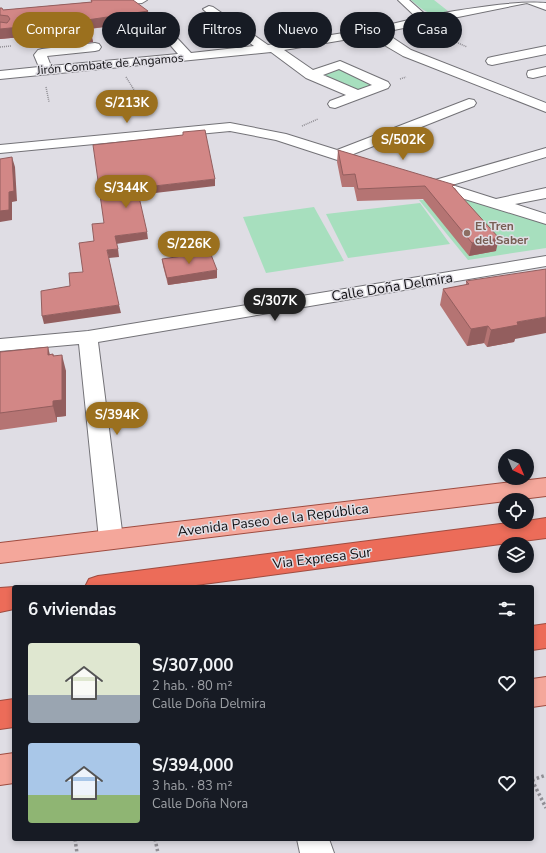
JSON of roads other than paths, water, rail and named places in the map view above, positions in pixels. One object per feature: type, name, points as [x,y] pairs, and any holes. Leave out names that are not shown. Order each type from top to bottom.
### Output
[{"type":"highway","name":"Via Expresa Sur","points":[[113,585],[546,528]]},
{"type":"highway","points":[[0,600],[12,598]]},
{"type":"highway","points":[[534,638],[546,636]]},
{"type":"highway","points":[[0,715],[12,713]]},
{"type":"main road","name":"Avenida Paseo de la República","points":[[0,553],[546,487]]},
{"type":"main road","points":[[534,693],[546,691]]},
{"type":"main road","points":[[0,770],[12,768]]},
{"type":"street","points":[[95,4],[142,0]]},
{"type":"street","points":[[403,0],[412,12]]},
{"type":"street","points":[[527,0],[546,7]]},
{"type":"street","name":"Jirón Combate de Angamos","points":[[457,12],[527,0]]},
{"type":"street","points":[[445,4],[457,12]]},
{"type":"street","points":[[209,10],[311,75],[358,95]]},
{"type":"street","name":"Jirón Combate de Angamos","points":[[0,75],[44,65],[118,63],[270,49],[340,37]]},
{"type":"street","points":[[395,46],[408,53],[546,108]]},
{"type":"street","points":[[180,47],[188,56]]},
{"type":"street","points":[[44,65],[96,50]]},
{"type":"street","points":[[492,61],[546,50]]},
{"type":"street","points":[[311,75],[340,65],[383,86],[335,104]]},
{"type":"street","points":[[533,74],[546,71]]},
{"type":"street","points":[[337,155],[469,103]]},
{"type":"street","points":[[0,149],[230,127],[244,128],[270,135],[382,169]]},
{"type":"street","points":[[434,185],[546,152]]},
{"type":"street","points":[[412,178],[546,219]]},
{"type":"street","points":[[495,203],[546,193]]},
{"type":"street","name":"Calle Doña Delmira","points":[[0,345],[88,337],[546,261]]},
{"type":"street","points":[[88,337],[111,539]]},
{"type":"street","points":[[314,841],[317,853]]},
{"type":"place","name":"El Tren del Saber","points":[[467,233]]}]
